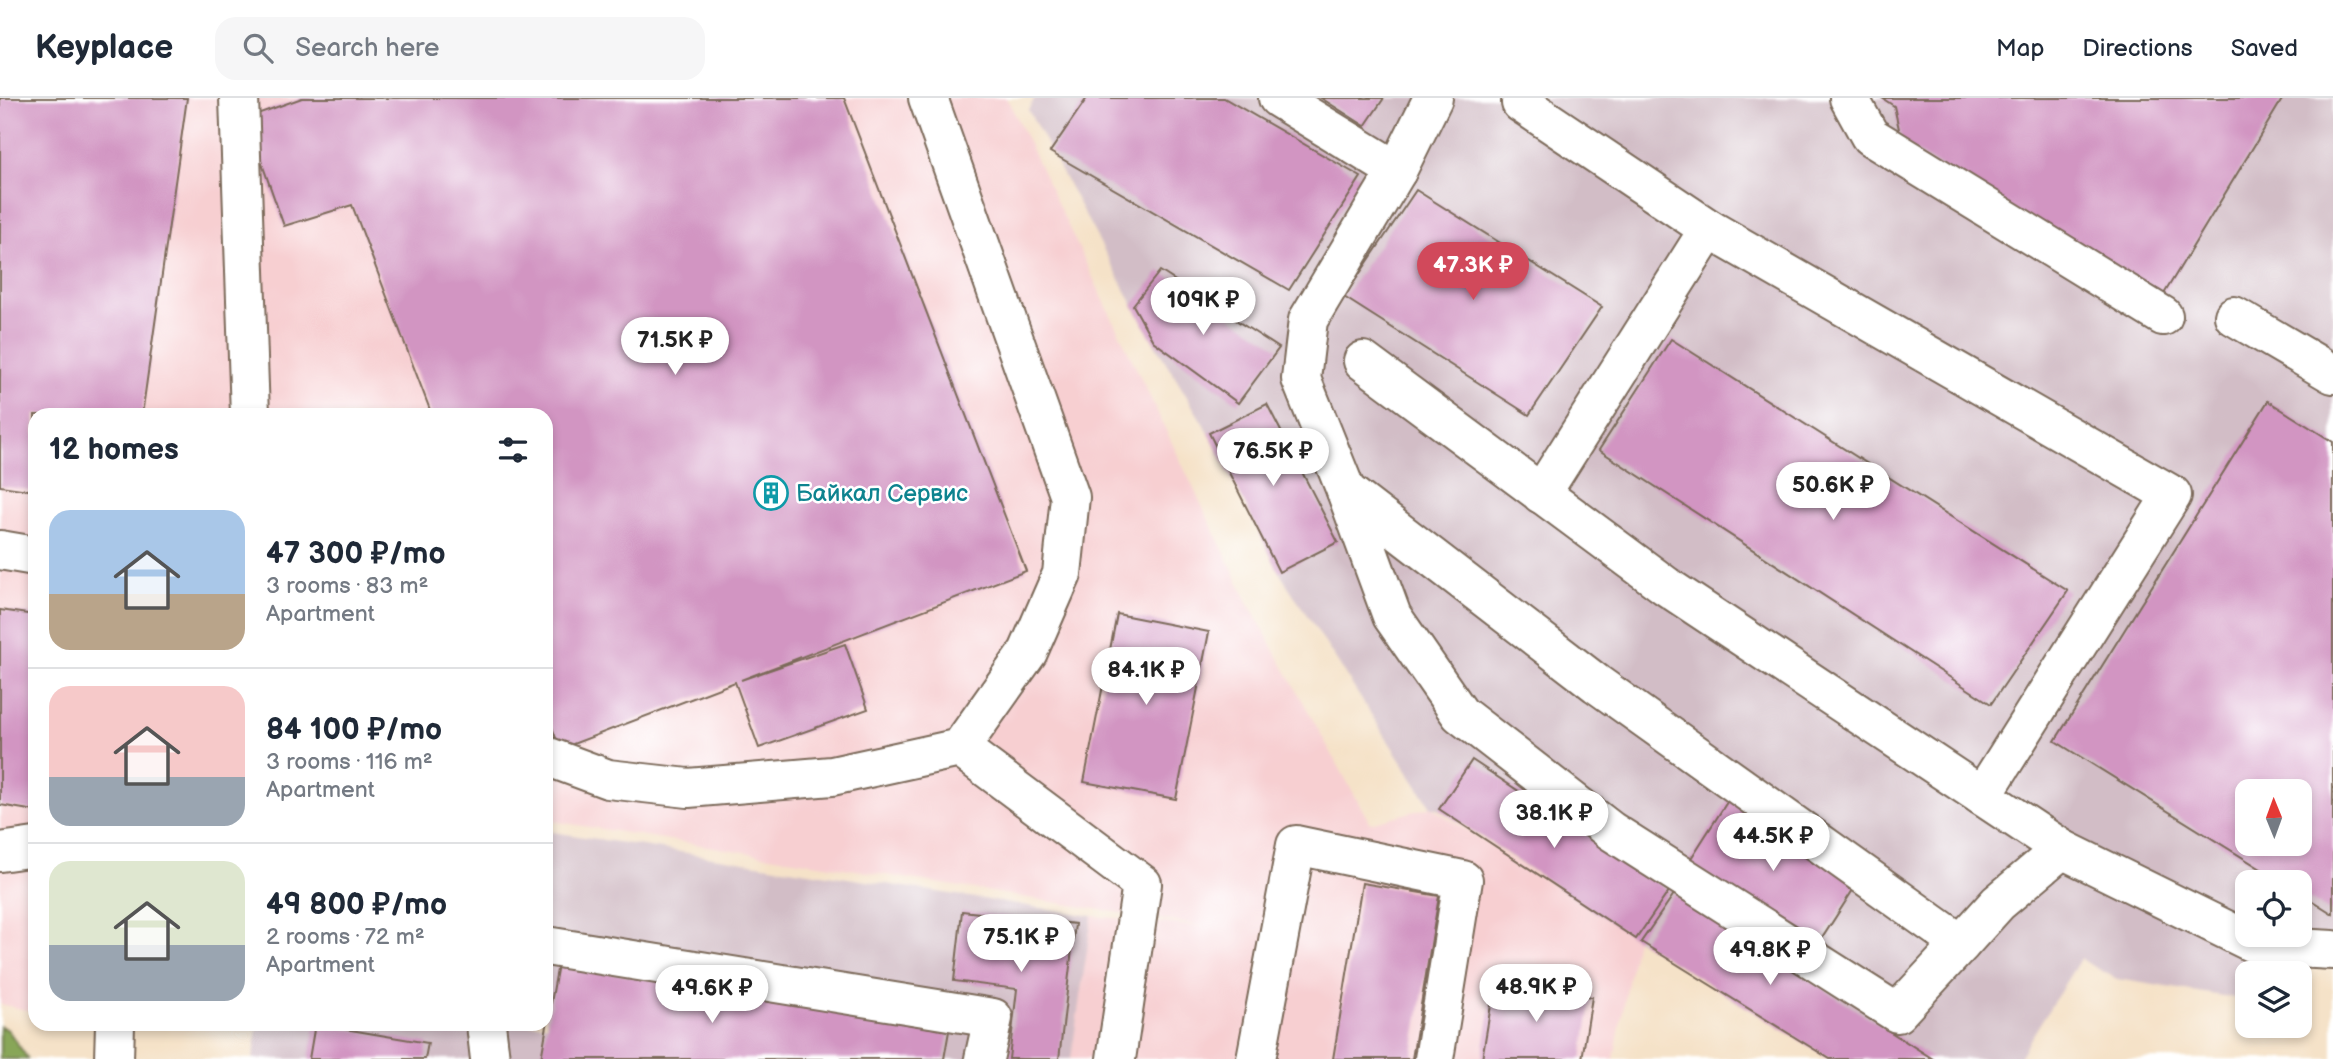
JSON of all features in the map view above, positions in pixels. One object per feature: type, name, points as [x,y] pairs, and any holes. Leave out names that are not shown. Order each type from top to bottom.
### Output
[{"type":"lane","points":[[239,98],[250,408]]},
{"type":"lane","points":[[553,759],[608,779],[688,788],[832,776],[960,748],[1028,652],[1062,574],[1070,497],[928,98]]},
{"type":"lane","points":[[1278,98],[1397,171]]},
{"type":"lane","points":[[1433,98],[1397,171],[1308,320],[1301,379],[1392,615],[1460,713],[1611,831],[1897,1013],[1998,903],[2062,849]]},
{"type":"lane","points":[[1849,98],[1870,136],[2163,316]]},
{"type":"lane","points":[[1521,103],[1709,229],[2172,495],[1982,796]]},
{"type":"lane","points":[[1541,494],[1709,229]]},
{"type":"lane","points":[[2234,316],[2333,374]]},
{"type":"lane","points":[[1363,361],[1666,586],[2062,849],[2259,946],[2333,950]]},
{"type":"lane","points":[[1346,491],[1597,684],[1961,944]]},
{"type":"lane","points":[[0,550],[28,555]]},
{"type":"lane","points":[[960,748],[1142,884],[1116,1059]]},
{"type":"lane","points":[[1256,1059],[1296,845],[1463,880],[1434,1059]]},
{"type":"lane","points":[[0,852],[28,848]]},
{"type":"lane","points":[[553,947],[993,1018],[984,1059]]},
{"type":"lane","points":[[114,1059],[115,1031]]},
{"type":"lane","points":[[487,1031],[490,1059]]},
{"type":"shaded area","points":[[0,98],[1007,98],[1249,604],[1370,823],[1431,807],[1636,939],[1614,1059],[1071,1059],[1092,916],[1208,927],[553,821],[553,408],[28,408],[28,1011],[0,1004]]},
{"type":"shaded area","points":[[1035,98],[2333,98],[2333,968],[2312,967],[2312,961],[2235,961],[2235,998],[2117,979],[2080,959],[2018,1059],[1830,1059],[1636,939],[1439,809],[1431,807],[1279,572],[1209,433],[1153,341],[1028,110]]},
{"type":"shaded area","points":[[553,832],[1092,916],[1071,1059],[253,1059],[257,1031],[553,1031]]},
{"type":"green space","points":[[0,1026],[8,1030],[28,1059],[0,1059]]},
{"type":"building","points":[[0,98],[187,98],[143,408],[28,408],[28,490],[0,486]]},
{"type":"building","name":"Байкал Сервис","points":[[302,98],[844,98],[1026,571],[741,680],[845,644],[868,709],[759,748],[735,682],[560,749],[553,730],[553,408],[429,408],[352,205],[284,226],[246,118]]},
{"type":"building","points":[[1087,98],[1224,98],[1361,177],[1289,290],[1050,152]]},
{"type":"building","points":[[1321,98],[1384,98],[1365,126]]},
{"type":"building","points":[[1882,98],[2283,98],[2161,299],[1902,143],[1894,106]]},
{"type":"building","points":[[1416,190],[1602,307],[1529,415],[1344,297]]},
{"type":"building","points":[[1160,271],[1279,348],[1238,403],[1153,341],[1133,305]]},
{"type":"building","points":[[1671,339],[2068,591],[1991,704],[1599,450]]},
{"type":"building","points":[[2268,401],[2333,442],[2333,914],[2312,901],[2312,870],[2263,870],[2240,856],[2312,856],[2312,779],[2235,779],[2235,853],[2055,741]]},
{"type":"building","points":[[1267,404],[1338,542],[1279,572],[1209,433]]},
{"type":"building","points":[[0,610],[28,614],[28,810],[0,805]]},
{"type":"building","points":[[1117,614],[1209,632],[1176,799],[1084,782]]},
{"type":"building","points":[[1472,760],[1669,891],[1636,939],[1439,809]]},
{"type":"building","points":[[1729,799],[1858,882],[1817,946],[1688,863]]},
{"type":"building","points":[[1362,883],[1439,896],[1412,1059],[1333,1059]]},
{"type":"building","points":[[1674,894],[1933,1059],[1830,1059],[1641,942]]},
{"type":"building","points":[[962,911],[1075,924],[1059,1059],[1009,1059],[1017,989],[954,981]]},
{"type":"building","points":[[558,964],[949,1031],[944,1059],[541,1059],[546,1031],[553,1031],[553,992]]},
{"type":"building","points":[[1495,981],[1592,997],[1582,1059],[1482,1059]]},
{"type":"building","points":[[314,1031],[357,1031],[428,1043],[425,1059],[309,1059]]},
{"type":"place","name":"Байкал Сервис","points":[[771,493]]}]
